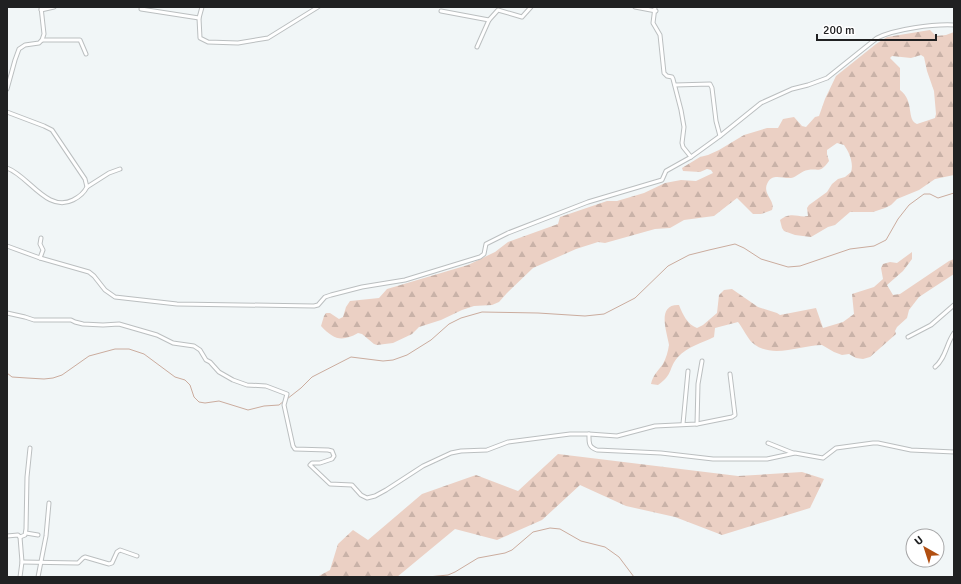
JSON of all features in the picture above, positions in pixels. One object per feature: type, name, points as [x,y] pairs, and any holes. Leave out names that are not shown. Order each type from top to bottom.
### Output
[{"type":"street","points":[[42,40],[44,34],[41,9],[54,7]]},
{"type":"street","points":[[202,7],[199,18],[199,36],[208,42],[238,43],[268,38],[318,7]]},
{"type":"street","points":[[477,47],[489,20],[498,10],[522,17],[531,7]]},
{"type":"street","points":[[635,7],[656,11]]},
{"type":"street","points":[[655,7],[656,11],[653,23],[660,35],[664,73],[665,75],[672,77],[675,85],[684,127],[682,143],[690,157]]},
{"type":"street","points":[[141,9],[199,18]]},
{"type":"street","points":[[441,11],[489,20]]},
{"type":"street","points":[[7,246],[40,258],[89,272],[94,276],[104,290],[115,297],[177,304],[314,306],[318,305],[325,297],[331,294],[405,280],[482,257],[486,244],[502,236],[588,202],[661,181],[666,171],[690,157],[720,136],[767,100],[792,88],[817,82],[831,75],[876,38],[931,25],[954,24]]},
{"type":"street","points":[[7,89],[15,60],[20,49],[24,45],[39,43],[42,40],[80,40],[86,54]]},
{"type":"street","points":[[675,85],[710,84],[712,88],[716,121],[720,136]]},
{"type":"street","points":[[7,112],[52,130],[85,178],[87,187]]},
{"type":"street","points":[[7,168],[21,176],[42,195],[54,201],[68,202],[81,195],[87,187],[109,173],[120,169]]},
{"type":"street","points":[[40,258],[43,250],[40,244],[41,238]]},
{"type":"street","points":[[908,337],[931,325],[954,305]]},
{"type":"street","points":[[7,313],[34,320],[71,320],[83,324],[119,324],[136,328],[173,342],[194,346],[200,350],[206,360],[210,362],[219,372],[233,380],[247,385],[266,386],[287,394],[284,405],[293,446],[295,449],[332,451],[334,456],[332,460],[312,463],[310,465],[312,468],[318,471],[322,478],[330,484],[352,485],[365,498],[375,496],[423,466],[451,453],[487,450],[508,442],[570,434],[617,436],[655,426],[697,424],[734,416],[730,374]]},
{"type":"street","points":[[935,367],[940,363],[945,355],[948,344],[954,333]]},
{"type":"street","points":[[697,424],[698,384],[702,361]]},
{"type":"street","points":[[682,424],[688,371]]},
{"type":"street","points":[[589,434],[590,445],[592,448],[597,450],[661,453],[713,459],[767,459],[795,453]]},
{"type":"street","points":[[768,443],[795,453],[823,458],[836,448],[878,443],[912,450],[954,452]]},
{"type":"street","points":[[26,533],[27,477],[30,448]]},
{"type":"street","points":[[38,577],[46,536],[49,503]]},
{"type":"street","points":[[7,536],[18,535],[20,537],[26,533],[38,535]]},
{"type":"street","points":[[20,537],[22,562],[20,577]]},
{"type":"street","points":[[22,562],[78,563],[86,557],[109,564],[112,563],[117,552],[120,550],[137,556]]},
{"type":"green space","points":[[930,30],[936,36],[954,32],[954,175],[935,179],[919,190],[897,199],[885,208],[873,212],[850,212],[835,225],[828,227],[811,237],[795,235],[784,231],[780,220],[791,215],[808,216],[807,208],[809,205],[827,192],[832,184],[838,179],[845,177],[851,172],[851,161],[848,151],[844,145],[837,143],[827,150],[829,161],[823,168],[819,170],[806,171],[791,178],[775,177],[770,179],[766,186],[766,190],[773,206],[772,210],[761,214],[753,214],[737,198],[714,216],[684,220],[670,228],[655,229],[605,243],[598,242],[576,249],[533,268],[499,302],[492,305],[474,306],[462,310],[441,320],[419,327],[412,334],[393,343],[377,345],[362,334],[358,333],[347,338],[338,338],[334,337],[321,326],[326,313],[330,313],[339,319],[343,317],[346,307],[350,301],[379,298],[387,289],[468,265],[495,252],[508,242],[558,224],[560,217],[607,201],[617,201],[644,193],[665,183],[681,180],[696,181],[713,173],[711,170],[707,169],[700,172],[683,171],[682,168],[700,157],[719,150],[744,135],[767,128],[778,128],[783,119],[794,117],[802,126],[806,127],[815,117],[819,116],[836,76],[887,37]],"holes":[[[921,55],[924,57],[934,91],[936,114],[935,118],[917,124],[912,119],[905,94],[900,90],[900,68],[890,58],[892,56],[911,58]]]},
{"type":"green space","points":[[912,252],[912,259],[903,271],[887,285],[893,295],[900,294],[954,259],[954,274],[919,297],[909,310],[907,318],[897,327],[895,331],[896,334],[870,357],[863,359],[856,358],[849,354],[842,355],[822,345],[778,351],[762,348],[752,342],[738,322],[715,328],[714,337],[690,348],[678,357],[669,374],[663,381],[658,385],[651,384],[654,376],[663,364],[667,353],[669,345],[665,326],[665,314],[667,309],[672,306],[679,305],[688,322],[697,328],[717,313],[719,295],[724,290],[732,289],[758,307],[780,315],[816,308],[823,328],[843,322],[854,314],[852,294],[874,287],[883,279],[881,268],[883,264],[890,262],[897,263]]},
{"type":"green space","points":[[558,454],[738,476],[802,472],[824,479],[810,508],[722,535],[675,517],[626,506],[580,485],[542,520],[497,540],[455,529],[397,577],[317,577],[330,570],[338,544],[353,530],[368,540],[422,494],[476,475],[518,491]]},
{"type":"waterway","points":[[287,399],[312,377],[351,357],[383,361],[393,360],[407,355],[431,340],[449,324],[461,318],[482,312],[585,316],[604,314],[635,298],[668,266],[689,255],[735,244],[761,259],[788,267],[800,266],[850,249],[874,246],[886,240],[898,219],[909,205],[924,194],[930,194],[938,198],[954,193]]},
{"type":"waterway","points":[[7,373],[12,377],[44,379],[53,378],[62,375],[89,356],[115,349],[129,349],[144,354],[175,377],[185,380],[190,385],[194,397],[199,402],[205,403],[219,401],[248,410],[264,406],[279,405],[284,401]]},
{"type":"waterway","points":[[428,577],[448,575],[478,558],[505,553],[512,550],[533,532],[550,528],[560,529],[581,541],[605,547],[619,557],[634,577]]}]
